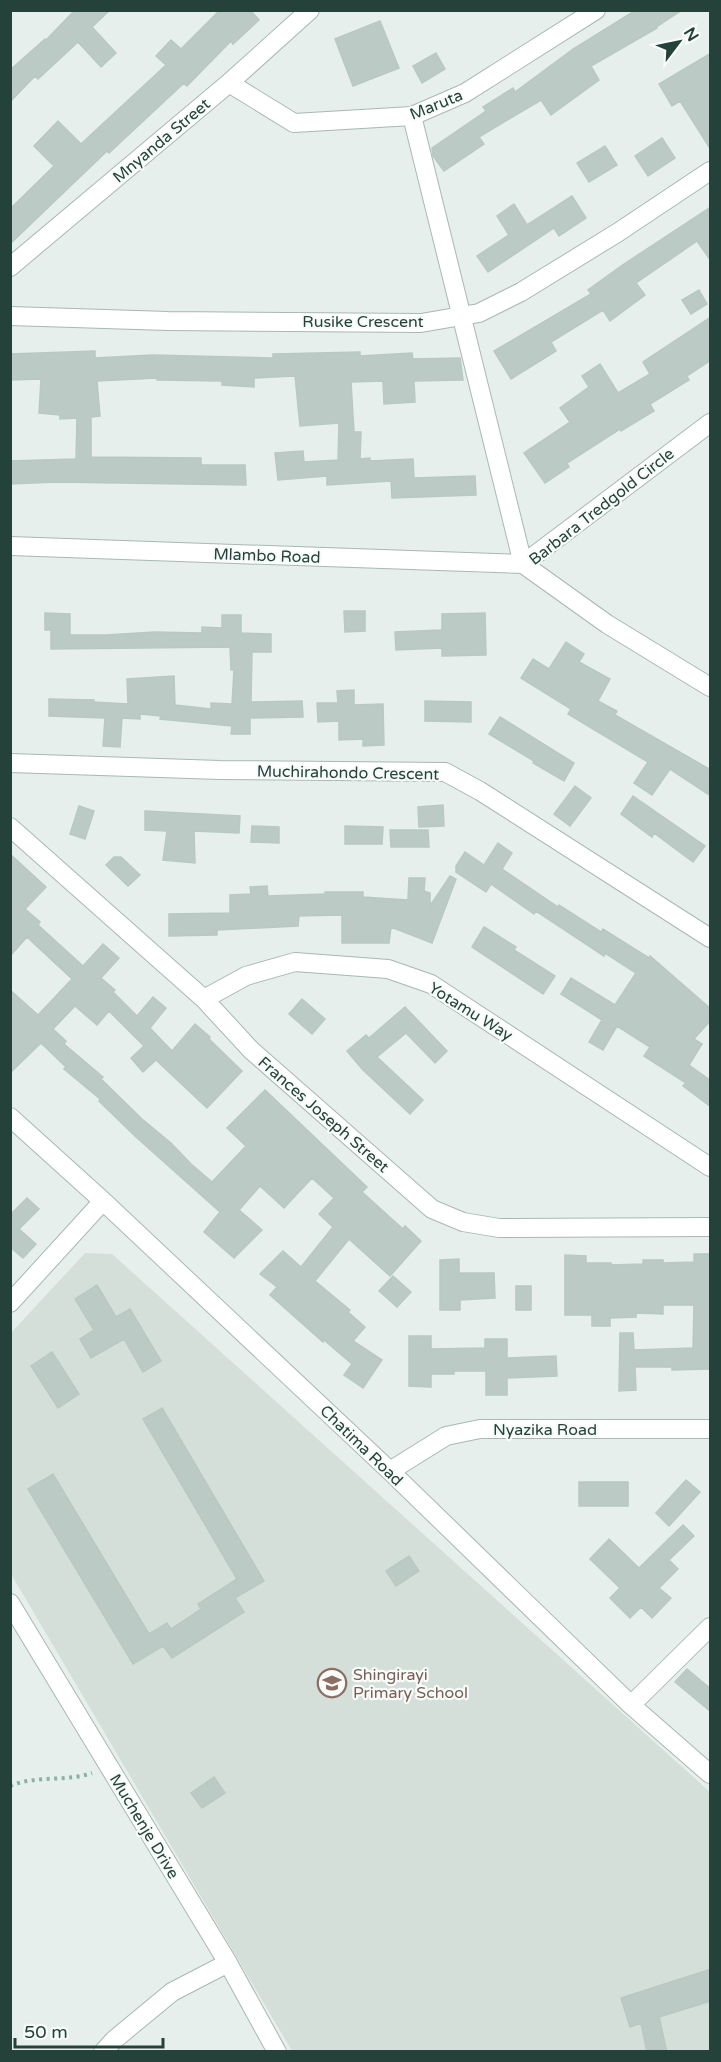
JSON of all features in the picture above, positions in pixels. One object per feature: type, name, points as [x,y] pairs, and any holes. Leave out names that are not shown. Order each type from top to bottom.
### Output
[{"type":"street","name":"Mnyanda Street","points":[[10,267],[229,83],[310,10]]},
{"type":"street","name":"Maruta","points":[[229,83],[294,123],[412,116],[465,93],[596,10]]},
{"type":"street","points":[[412,116],[524,564]]},
{"type":"street","name":"Rusike Crescent","points":[[10,316],[168,321],[421,323],[479,313],[521,292],[617,233],[711,171]]},
{"type":"street","name":"Barbara Tredgold Circle","points":[[711,423],[524,564],[607,624],[711,687]]},
{"type":"street","name":"Mlambo Road","points":[[10,546],[524,564]]},
{"type":"street","name":"Muchirahondo Crescent","points":[[10,763],[219,770],[445,772],[480,791],[711,938]]},
{"type":"street","name":"Frances Joseph Street","points":[[10,827],[204,999],[251,1050],[432,1209],[463,1222],[498,1228],[711,1227]]},
{"type":"street","name":"Yotamu Way","points":[[204,999],[246,976],[295,962],[388,969],[431,984],[711,1167]]},
{"type":"street","name":"Chatima Road","points":[[10,1117],[103,1201],[390,1471],[631,1705],[711,1774]]},
{"type":"street","points":[[10,1303],[103,1201]]},
{"type":"street","name":"Nyazika Road","points":[[390,1471],[446,1437],[480,1429],[711,1429]]},
{"type":"street","name":"Muchenje Drive","points":[[10,1603],[228,1964],[277,2052]]},
{"type":"street","points":[[631,1705],[711,1627]]},
{"type":"street","points":[[103,2052],[114,2040],[172,1992],[228,1964]]},
{"type":"path","points":[[10,1786],[31,1781],[79,1778],[110,1768]]},
{"type":"shaded area","name":"Shingirayi Primary School","points":[[85,1253],[112,1254],[710,1792],[710,2051],[292,2051],[11,1574],[10,1334]]},
{"type":"building","points":[[75,10],[110,10],[92,27],[116,53],[101,67],[78,42],[38,79],[35,76],[10,102],[10,70],[46,40]]},
{"type":"building","points":[[220,10],[250,10],[259,20],[233,44],[231,41],[187,86],[184,83],[109,153],[107,151],[10,244],[10,209],[54,166],[34,146],[58,121],[81,144],[166,65],[156,56],[171,40],[181,49]]},
{"type":"building","points":[[636,10],[682,10],[657,28],[591,66],[599,80],[551,115],[541,100],[479,137],[484,144],[444,171],[433,156],[432,148],[486,111],[483,107],[513,88],[515,92],[573,49]]},
{"type":"building","points":[[380,21],[399,68],[353,86],[335,39]]},
{"type":"building","points":[[436,53],[445,69],[422,83],[413,66]]},
{"type":"building","points":[[711,53],[711,150],[680,101],[672,106],[659,84]]},
{"type":"building","points":[[662,138],[675,158],[648,176],[635,156]]},
{"type":"building","points":[[605,146],[617,165],[589,182],[577,163]]},
{"type":"building","points":[[572,196],[586,218],[559,236],[554,228],[488,272],[477,256],[509,235],[497,216],[514,204],[527,225]]},
{"type":"building","points":[[711,207],[711,261],[697,241],[636,283],[645,295],[610,321],[603,310],[551,342],[556,351],[511,379],[494,351],[591,294],[588,290],[621,266]]},
{"type":"building","points":[[699,290],[707,304],[691,314],[682,300]]},
{"type":"building","points":[[711,317],[711,360],[687,376],[689,380],[650,404],[654,411],[621,431],[620,429],[567,463],[569,467],[545,483],[524,453],[570,422],[560,408],[589,387],[582,376],[600,364],[618,393],[650,374],[643,362]]},
{"type":"building","points":[[95,351],[95,358],[152,355],[273,358],[273,354],[360,352],[360,356],[412,353],[413,359],[460,358],[463,380],[414,381],[415,402],[384,404],[383,381],[351,382],[354,432],[361,432],[360,459],[370,458],[370,461],[413,459],[414,478],[475,476],[476,495],[392,498],[391,481],[327,485],[327,476],[278,480],[275,453],[303,451],[304,462],[338,460],[339,423],[300,426],[295,376],[254,378],[254,387],[222,385],[222,381],[157,380],[157,378],[97,381],[100,416],[91,417],[91,457],[201,458],[201,465],[245,465],[246,485],[56,482],[10,484],[10,461],[76,459],[77,418],[60,419],[60,415],[39,413],[41,379],[10,380],[10,354]]},
{"type":"building","points":[[344,611],[365,611],[365,631],[345,632]]},
{"type":"building","points":[[45,613],[70,614],[70,635],[202,633],[202,627],[222,628],[222,615],[241,615],[241,633],[271,634],[271,652],[252,652],[251,702],[302,701],[303,717],[250,718],[250,734],[231,734],[232,726],[160,719],[161,716],[140,714],[140,719],[122,718],[120,747],[103,746],[105,718],[49,716],[49,699],[94,700],[94,702],[128,704],[127,679],[174,676],[175,705],[211,709],[211,703],[232,704],[234,670],[231,670],[230,647],[51,649],[51,630],[45,630]]},
{"type":"building","points":[[485,613],[486,655],[442,656],[442,648],[396,650],[395,632],[442,630],[442,614]]},
{"type":"building","points":[[566,642],[584,654],[579,662],[610,679],[598,701],[617,711],[615,715],[711,770],[711,796],[670,769],[652,795],[634,783],[648,762],[568,714],[571,709],[521,678],[533,659],[549,669]]},
{"type":"building","points":[[354,690],[354,705],[383,704],[384,745],[363,746],[363,739],[339,740],[339,721],[318,722],[317,703],[338,703],[337,691]]},
{"type":"building","points":[[425,701],[471,702],[471,722],[425,721]]},
{"type":"building","points":[[500,717],[574,763],[564,781],[489,734]]},
{"type":"building","points":[[575,786],[591,798],[570,826],[554,814]]},
{"type":"building","points":[[633,796],[705,846],[693,862],[654,833],[652,837],[621,814]]},
{"type":"building","points":[[443,805],[444,826],[419,827],[418,807]]},
{"type":"building","points":[[79,806],[94,811],[85,839],[70,834]]},
{"type":"building","points":[[145,811],[240,816],[239,833],[194,831],[195,863],[163,860],[167,831],[145,830]]},
{"type":"building","points":[[252,826],[279,827],[279,843],[251,842]]},
{"type":"building","points":[[345,826],[383,827],[382,844],[345,844]]},
{"type":"building","points":[[390,830],[428,830],[429,847],[391,847]]},
{"type":"building","points":[[498,843],[512,853],[502,869],[558,907],[559,905],[601,932],[603,929],[649,958],[650,956],[711,1009],[711,1020],[694,1039],[702,1044],[689,1065],[711,1081],[711,1107],[683,1086],[686,1083],[644,1056],[650,1047],[617,1026],[603,1050],[589,1042],[602,1020],[561,994],[571,978],[615,1005],[636,973],[605,953],[604,956],[536,911],[534,914],[491,884],[486,892],[456,872],[456,866],[465,852],[484,865]]},
{"type":"building","points":[[10,854],[46,887],[25,909],[40,922],[38,925],[83,966],[103,944],[119,958],[101,978],[115,990],[113,992],[137,1016],[153,997],[166,1008],[150,1028],[172,1051],[195,1024],[242,1071],[207,1108],[156,1060],[143,1072],[131,1058],[144,1046],[109,1011],[97,1025],[75,1006],[53,1029],[66,1041],[64,1044],[103,1077],[101,1079],[142,1119],[212,1182],[246,1146],[227,1128],[265,1090],[367,1187],[362,1192],[403,1229],[405,1226],[421,1241],[390,1276],[349,1239],[315,1281],[350,1310],[348,1312],[365,1327],[353,1341],[382,1360],[363,1388],[344,1375],[352,1364],[324,1340],[323,1342],[270,1295],[277,1287],[260,1274],[283,1251],[301,1267],[333,1227],[319,1214],[334,1198],[312,1178],[284,1208],[260,1186],[239,1210],[262,1230],[234,1258],[204,1232],[220,1212],[136,1137],[99,1101],[100,1099],[64,1069],[66,1067],[41,1043],[10,1073],[10,990],[38,1015],[72,979],[27,937],[10,956]]},
{"type":"building","points":[[114,857],[121,857],[140,875],[128,886],[106,865]]},
{"type":"building","points":[[450,876],[456,879],[432,943],[391,927],[389,943],[342,943],[342,915],[299,916],[298,926],[217,930],[217,935],[169,936],[169,914],[230,913],[230,895],[251,894],[250,887],[267,886],[268,896],[363,892],[363,897],[408,900],[409,878],[425,878],[424,891],[430,893],[430,906]]},
{"type":"building","points":[[484,927],[516,947],[514,950],[555,976],[543,994],[472,947]]},
{"type":"building","points":[[302,999],[325,1019],[312,1034],[289,1014]]},
{"type":"building","points":[[405,1007],[447,1051],[435,1063],[406,1033],[377,1057],[423,1100],[410,1114],[363,1070],[347,1051],[366,1035],[369,1038]]},
{"type":"building","points":[[27,1198],[39,1209],[19,1229],[36,1244],[23,1258],[10,1247],[10,1215]]},
{"type":"building","points":[[694,1254],[711,1254],[710,1369],[672,1370],[672,1367],[635,1367],[636,1390],[619,1391],[620,1333],[633,1333],[634,1350],[693,1348],[694,1305],[663,1305],[663,1314],[636,1313],[636,1317],[610,1318],[610,1326],[592,1326],[592,1315],[565,1315],[565,1255],[586,1256],[586,1263],[611,1263],[611,1265],[643,1264],[643,1260],[663,1260],[663,1263],[694,1262]]},
{"type":"building","points":[[459,1259],[459,1273],[494,1273],[495,1298],[460,1300],[460,1310],[440,1310],[440,1260]]},
{"type":"building","points":[[393,1276],[411,1292],[397,1307],[379,1291]]},
{"type":"building","points":[[97,1285],[116,1317],[130,1309],[161,1361],[143,1372],[124,1339],[91,1358],[80,1339],[94,1330],[75,1299]]},
{"type":"building","points":[[516,1286],[531,1286],[531,1310],[516,1310]]},
{"type":"building","points":[[409,1336],[431,1336],[431,1349],[485,1348],[485,1339],[507,1339],[507,1358],[556,1356],[557,1376],[507,1378],[507,1395],[486,1395],[486,1371],[431,1374],[431,1387],[409,1386]]},
{"type":"building","points":[[52,1352],[79,1394],[58,1408],[31,1366]]},
{"type":"building","points":[[162,1408],[264,1581],[235,1598],[244,1612],[172,1658],[163,1646],[133,1664],[28,1489],[53,1474],[149,1634],[167,1623],[171,1629],[201,1609],[198,1604],[237,1579],[143,1419]]},
{"type":"building","points":[[686,1480],[700,1492],[669,1526],[656,1513]]},
{"type":"building","points":[[579,1482],[628,1482],[628,1506],[579,1506]]},
{"type":"building","points":[[683,1525],[694,1536],[669,1560],[678,1569],[659,1588],[671,1598],[652,1618],[641,1607],[630,1618],[610,1598],[620,1588],[590,1559],[609,1539],[639,1568]]},
{"type":"building","points":[[409,1556],[419,1571],[396,1586],[386,1571]]},
{"type":"building","points":[[687,1669],[711,1689],[711,1712],[675,1682]]},
{"type":"building","points":[[214,1777],[225,1793],[202,1808],[191,1793]]},
{"type":"building","points":[[711,1969],[711,2001],[659,2017],[667,2052],[647,2052],[641,2023],[630,2027],[621,1998]]},
{"type":"place","name":"Shingirayi Primary School","points":[[332,1683]]}]
